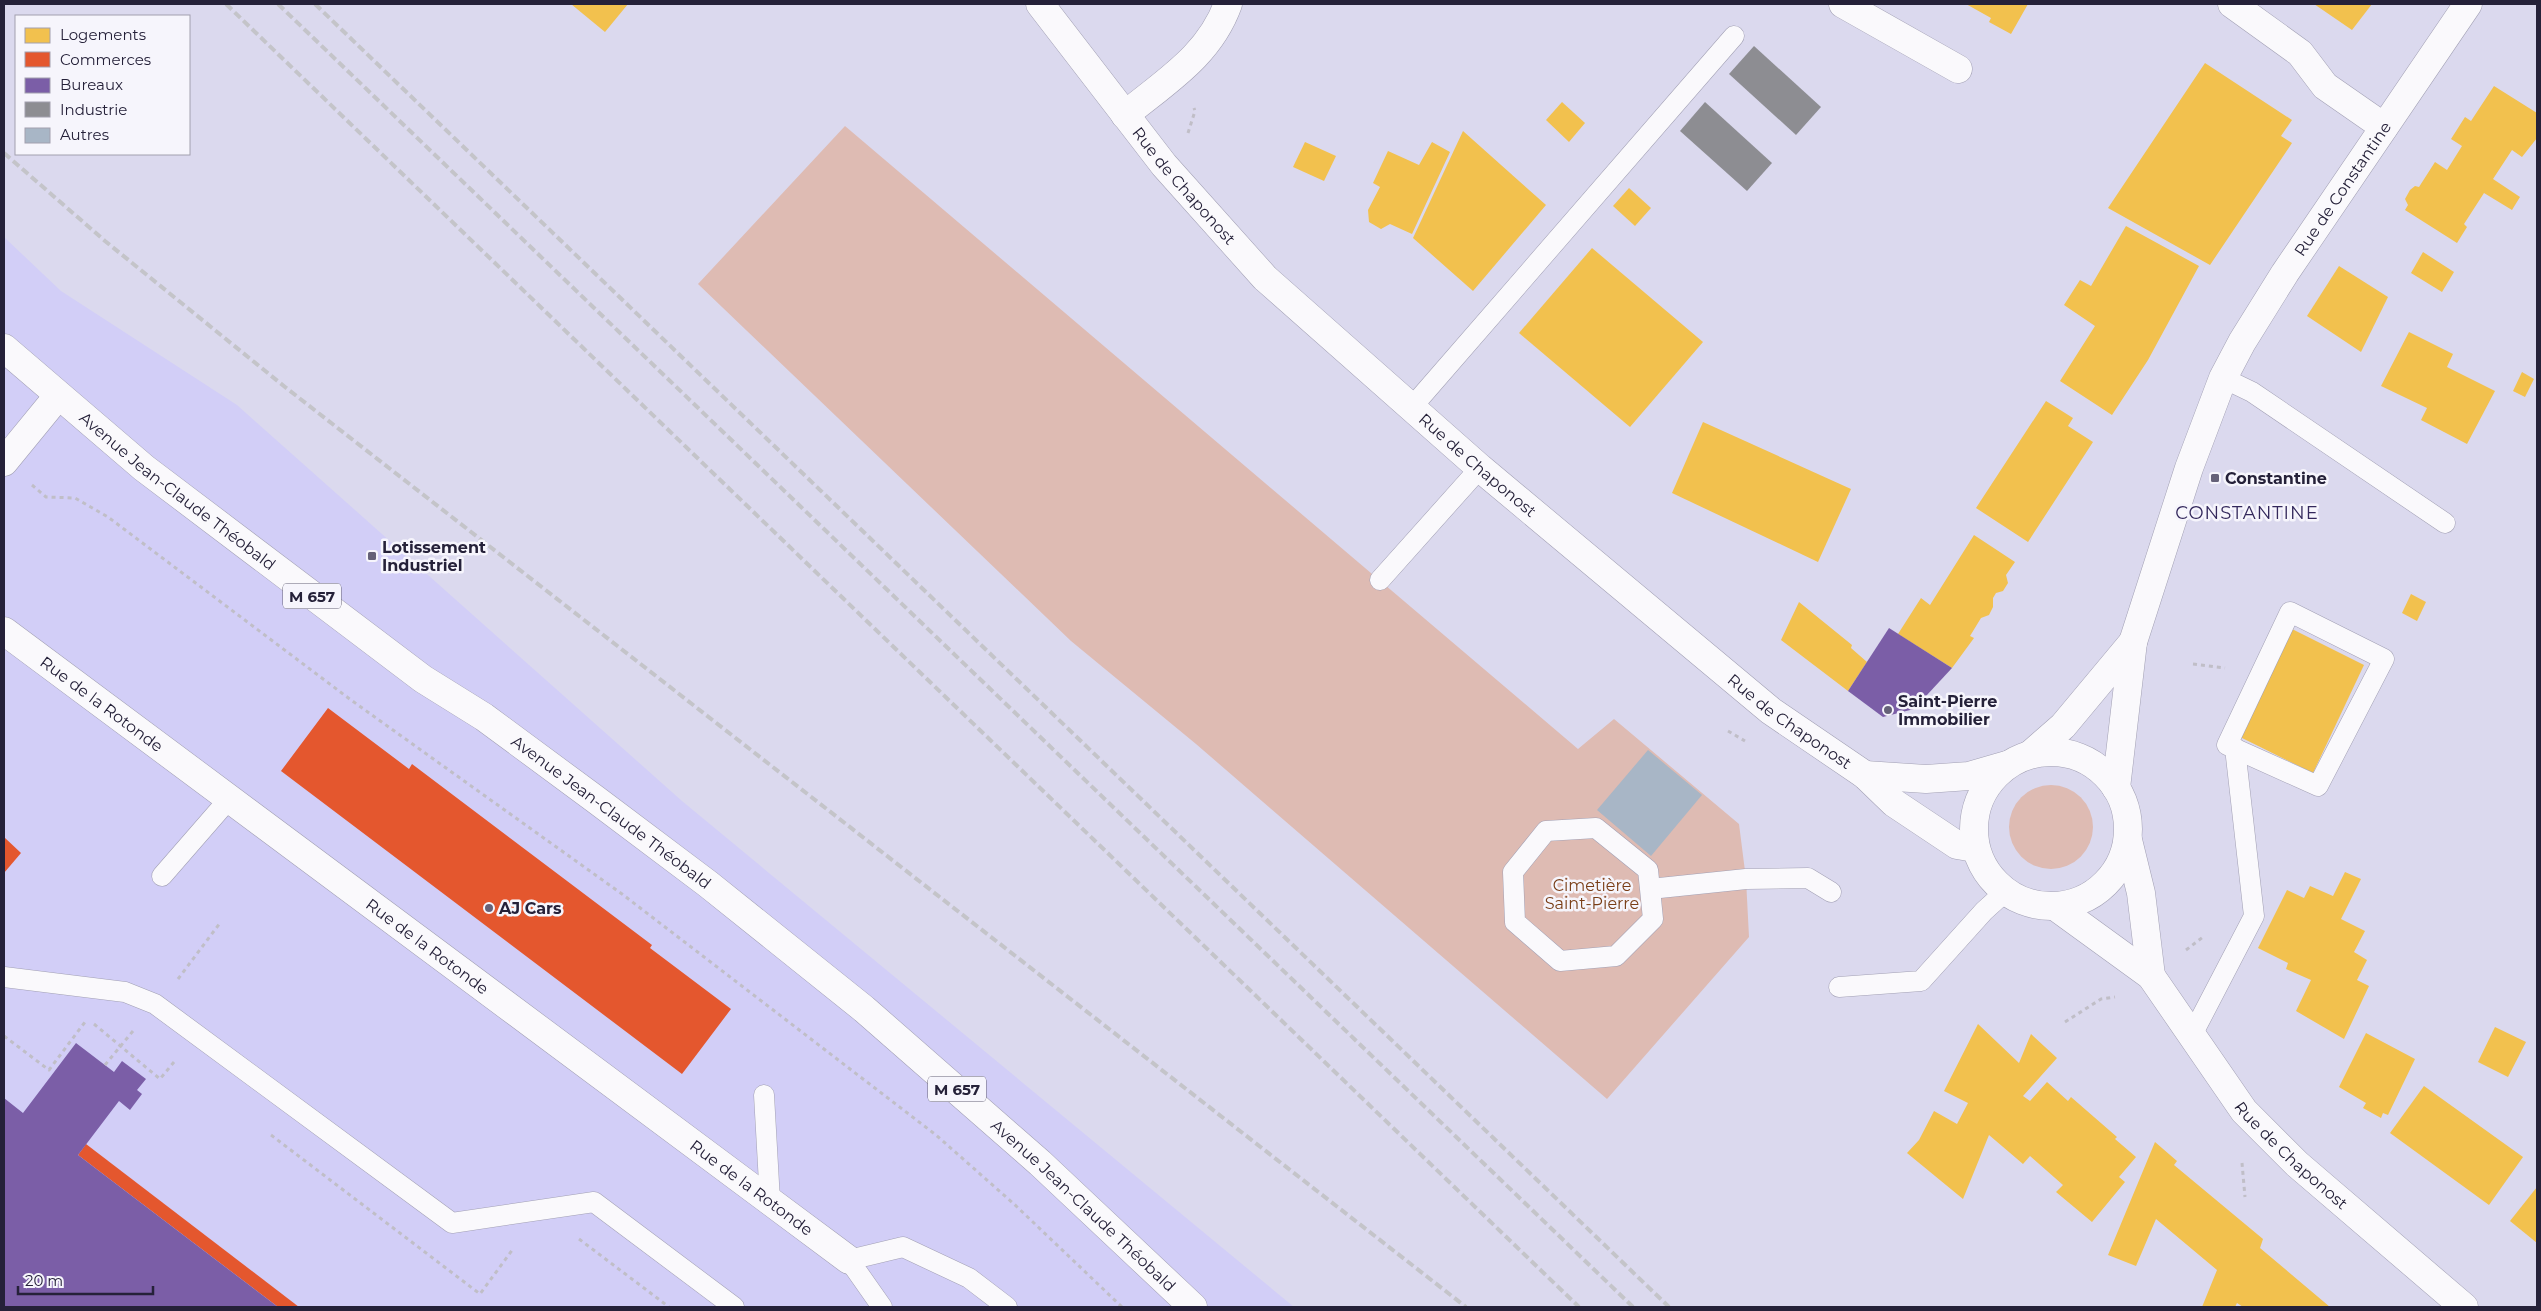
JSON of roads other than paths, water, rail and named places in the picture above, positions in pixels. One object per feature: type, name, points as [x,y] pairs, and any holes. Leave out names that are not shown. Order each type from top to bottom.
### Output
[{"type":"main road","name":"Rue de Chaponost","points":[[1040,4],[1164,165],[1265,278],[1480,468],[1771,711],[1865,775],[1894,802],[1957,845],[1975,848]]},
{"type":"main road","name":"Rue de Chaponost","points":[[1125,115],[1199,55],[1220,25],[1228,4]]},
{"type":"main road","points":[[1843,4],[1958,69]]},
{"type":"main road","points":[[2232,4],[2300,54],[2325,86],[2384,127]]},
{"type":"main road","name":"Rue de Constantine","points":[[2116,788],[2132,642],[2189,468],[2223,378],[2242,342],[2286,273],[2468,4]]},
{"type":"main road","name":"Avenue Jean-Claude Théobald","points":[[4,348],[144,468],[316,600],[424,678],[484,717],[595,798],[708,884],[864,1009],[1040,1163],[1193,1307]]},
{"type":"main road","points":[[4,461],[58,396]]},
{"type":"main road","name":"Rue de la Rotonde","points":[[4,631],[849,1260]]},
{"type":"main road","name":"Rue de Constantine","points":[[2020,759],[2064,726],[2132,642]]},
{"type":"main road","points":[[2056,752],[2079,757],[2100,770],[2116,788],[2127,812],[2128,840],[2120,865],[2104,886],[2082,901],[2056,907],[2028,904],[2005,892],[1987,873],[1975,848],[1973,824],[1979,800],[1991,780],[2020,759],[2056,752]]},
{"type":"main road","name":"Rue de Chaponost","points":[[1865,775],[1926,780],[1969,776],[2020,759]]},
{"type":"main road","name":"Rue de Chaponost","points":[[2128,840],[2142,893],[2151,976]]},
{"type":"main road","name":"Rue de Chaponost","points":[[2056,907],[2151,976],[2191,1037],[2244,1111],[2290,1158],[2464,1307]]},
{"type":"lane","points":[[1412,407],[1734,36]]},
{"type":"lane","points":[[2223,378],[2252,392],[2445,523]]},
{"type":"lane","points":[[1380,580],[1480,468]]},
{"type":"lane","points":[[2290,612],[2384,659],[2318,786],[2235,748],[2227,745],[2290,612]]},
{"type":"lane","points":[[2191,1037],[2254,916],[2235,748]]},
{"type":"lane","points":[[162,876],[229,799]]},
{"type":"lane","points":[[1596,828],[1648,870],[1650,889],[1653,919],[1616,956],[1560,961],[1515,922],[1514,872],[1546,831],[1596,828]]},
{"type":"lane","points":[[1650,889],[1746,879],[1808,878],[1832,892]]},
{"type":"lane","points":[[1840,988],[1921,981],[1984,911],[2005,892]]},
{"type":"lane","points":[[4,977],[125,992],[155,1004],[452,1222],[594,1202],[734,1307]]},
{"type":"lane","points":[[764,1095],[770,1201]]},
{"type":"lane","points":[[882,1307],[849,1260],[904,1246],[969,1278],[1007,1307]]},
{"type":"railway","points":[[226,4],[1579,1307]]},
{"type":"railway","points":[[278,4],[1633,1307]]},
{"type":"railway","points":[[315,4],[1669,1307]]},
{"type":"railway","points":[[4,153],[105,241],[285,387],[1466,1307]]},
{"type":"place","name":"Constantine","points":[[2215,478]]},
{"type":"place","name":"Lotissement Industriel","points":[[372,556]]},
{"type":"place","name":"Saint-Pierre Immobilier","points":[[1888,710]]},
{"type":"place","name":"AJ Cars","points":[[489,908]]},
{"type":"district","name":"CONSTANTINE","points":[[2247,513]]},
{"type":"park label","name":"Cimetière Saint-Pierre","points":[[1592,894]]}]
